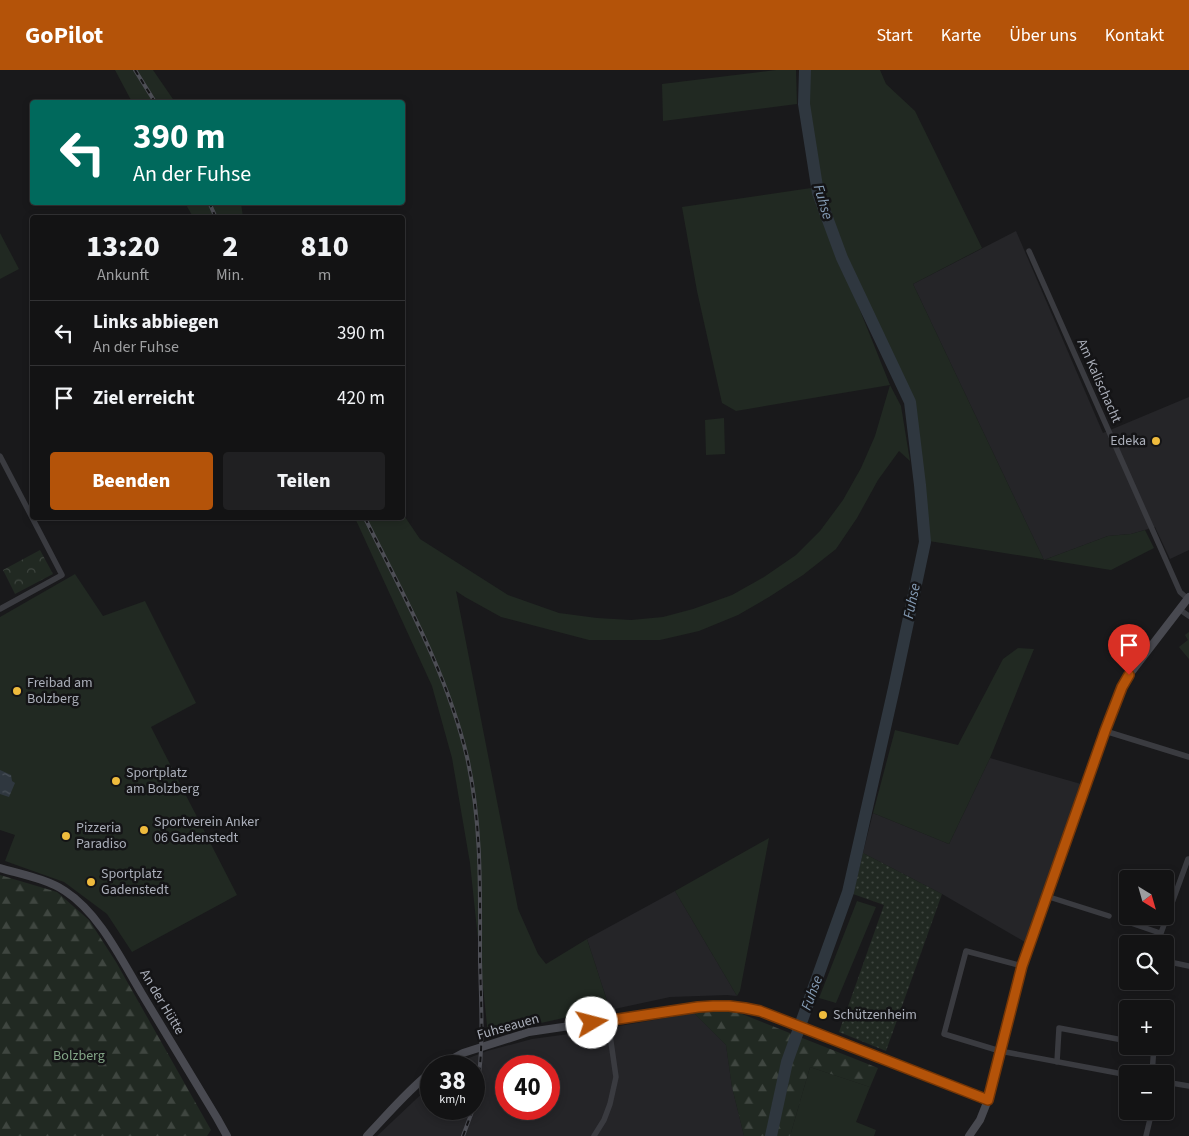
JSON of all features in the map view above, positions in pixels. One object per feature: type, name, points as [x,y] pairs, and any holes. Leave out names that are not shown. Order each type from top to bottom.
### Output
[{"type":"street","name":"Am Kalischacht","points":[[1029,251],[1180,592],[1188,598]]},
{"type":"street","points":[[0,456],[30,514]]},
{"type":"street","points":[[0,609],[62,575],[33,520]]},
{"type":"street","points":[[969,1136],[980,1120],[988,1100],[1022,966],[1122,687],[1129,675],[1188,598]]},
{"type":"street","points":[[1179,609],[1189,616]]},
{"type":"street","points":[[1105,731],[1189,757]]},
{"type":"street","points":[[1135,925],[1160,933],[1189,859]]},
{"type":"street","name":"An der Hütte","points":[[0,868],[50,883],[64,890],[93,917],[202,1092],[227,1136]]},
{"type":"street","points":[[1046,896],[1109,916]]},
{"type":"street","points":[[1022,966],[966,952],[944,1034],[1000,1051],[1119,1073]]},
{"type":"street","points":[[1174,964],[1189,966]]},
{"type":"street","name":"Fuhseauen","points":[[459,1055],[529,1032],[698,1007],[729,1006],[760,1011],[988,1100]]},
{"type":"street","points":[[594,1136],[604,1120],[610,1104],[616,1077],[608,1021]]},
{"type":"street","points":[[1057,1062],[1059,1028],[1119,1039]]},
{"type":"street","points":[[367,1136],[400,1099],[420,1080]]},
{"type":"street","points":[[1174,1084],[1189,1086]]},
{"type":"street","points":[[1146,1136],[1150,1120]]},
{"type":"shaded area","points":[[1016,231],[1103,433],[1189,397],[1189,550],[1170,559],[1155,527],[1131,534],[1108,536],[1044,560],[913,284]]},
{"type":"shaded area","points":[[990,758],[1081,784],[1025,942],[942,894],[863,853],[873,813],[949,844]]},
{"type":"shaded area","points":[[675,891],[737,996],[670,997],[610,1010],[587,939]]},
{"type":"shaded area","points":[[694,1013],[726,1045],[732,1087],[744,1136],[377,1136],[420,1095],[420,1120],[485,1120],[485,1055],[477,1055],[532,1039]]},
{"type":"green space","points":[[115,70],[153,70],[174,100],[131,100]]},
{"type":"green space","points":[[776,70],[796,70],[797,104],[663,121],[662,84]]},
{"type":"green space","points":[[808,70],[880,70],[886,84],[915,111],[982,248],[913,284],[1044,559],[929,541],[913,402],[846,258],[823,196],[807,99]]},
{"type":"green space","points":[[811,188],[890,385],[736,411],[722,403],[697,291],[682,207]]},
{"type":"green space","points":[[186,205],[241,205],[243,215],[192,215]]},
{"type":"green space","points":[[0,233],[19,269],[0,279]]},
{"type":"green space","points":[[890,385],[901,406],[910,461],[899,451],[878,480],[857,518],[836,549],[803,575],[769,597],[738,615],[699,631],[660,640],[589,640],[501,617],[456,591],[518,909],[538,954],[546,964],[587,939],[610,1010],[592,1005],[586,1001],[579,1009],[581,1014],[488,1035],[470,863],[452,758],[432,686],[356,520],[405,520],[405,517],[420,539],[508,595],[559,613],[631,620],[663,617],[732,595],[764,577],[796,555],[820,531],[843,500],[861,468],[875,436]]},
{"type":"green space","points":[[724,418],[725,454],[706,455],[705,420]]},
{"type":"green space","points":[[1145,530],[1154,548],[1111,570],[1045,560],[1108,536],[1131,534]]},
{"type":"green space","points":[[40,550],[53,574],[15,594],[3,570]]},
{"type":"green space","name":"Sportplatz am Bolzberg","points":[[75,574],[103,616],[145,601],[196,703],[151,727],[237,895],[132,952],[107,914],[64,882],[5,861],[15,835],[0,830],[0,617]]},
{"type":"green space","points":[[1189,632],[1189,659],[1179,647],[1188,640],[1185,635]]},
{"type":"green space","points":[[1018,648],[1034,649],[990,758],[949,844],[873,813],[895,730],[958,745],[1003,659]]},
{"type":"green space","points":[[769,838],[740,991],[737,996],[675,891]]},
{"type":"green space","points":[[863,853],[942,894],[886,1051],[839,1032],[884,905],[853,894]]},
{"type":"green space","name":"Bolzberg","points":[[0,875],[57,892],[89,920],[116,962],[211,1130],[207,1136],[0,1136]]},
{"type":"green space","points":[[857,901],[876,907],[836,1003],[819,998]]},
{"type":"green space","points":[[727,1011],[742,1014],[878,1068],[870,1087],[810,1067],[790,1136],[744,1136],[732,1087],[726,1045],[694,1013]]},
{"type":"green space","points":[[810,1067],[870,1087],[856,1122],[876,1130],[874,1136],[790,1136]]},
{"type":"water","points":[[0,770],[11,775],[12,781],[15,783],[9,797],[0,794]]},
{"type":"waterway","name":"Fuhse","points":[[771,1136],[787,1062],[848,892],[925,542],[910,402],[842,258],[818,193],[804,104],[805,70]]},
{"type":"railway","points":[[135,70],[154,100]]},
{"type":"railway","points":[[210,205],[215,215]]},
{"type":"railway","points":[[366,520],[409,605],[436,664],[448,695],[467,757],[478,833],[481,1055]]},
{"type":"railway","points":[[463,1136],[469,1120]]},
{"type":"place","name":"Edeka","points":[[1156,441]]},
{"type":"place","name":"Freibad am Bolzberg","points":[[17,691]]},
{"type":"place","name":"Sportplatz am Bolzberg","points":[[116,781]]},
{"type":"place","name":"Sportverein Anker 06 Gadenstedt","points":[[144,830]]},
{"type":"place","name":"Pizzeria Paradiso","points":[[66,836]]},
{"type":"place","name":"Sportplatz Gadenstedt","points":[[91,882]]},
{"type":"place","name":"Schützenheim","points":[[823,1015]]},
{"type":"route","points":[[592,1023],[698,1007],[745,1008],[760,1011],[795,1024],[988,1100],[1022,966],[1105,731],[1122,687],[1129,675]]}]
